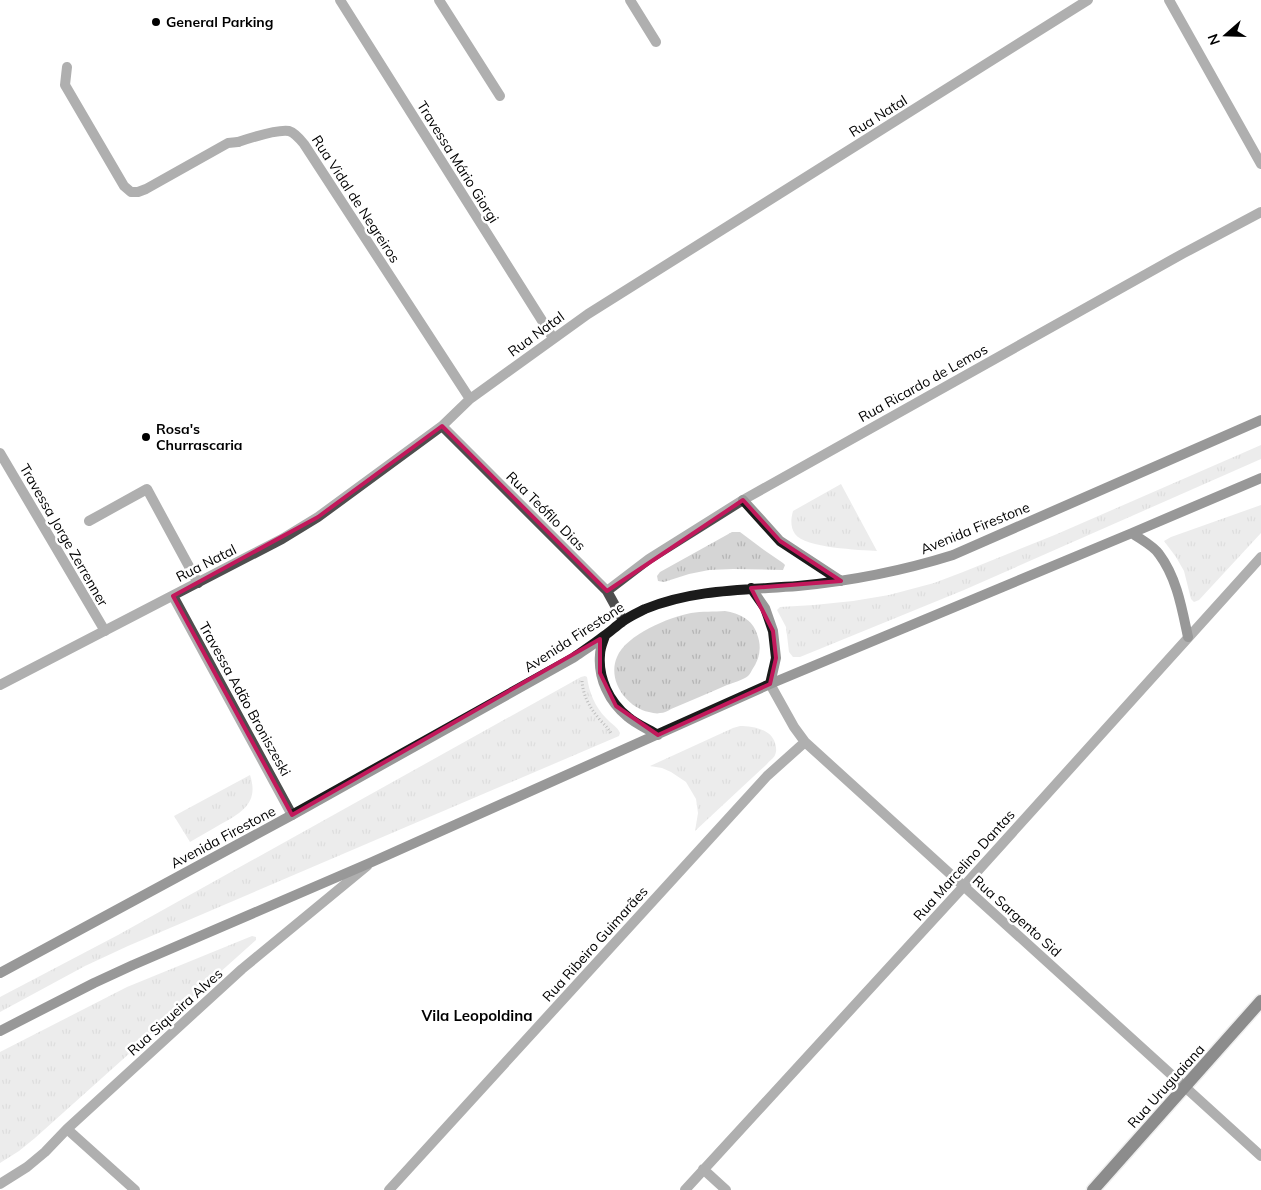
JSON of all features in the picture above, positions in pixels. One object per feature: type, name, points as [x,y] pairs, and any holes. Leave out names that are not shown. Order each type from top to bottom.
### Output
[{"type":"main road","name":"Avenida Firestone","points":[[0,973],[292,815],[573,658],[624,620],[645,609],[682,597],[751,588],[798,586],[841,581],[918,566],[953,555],[1261,420]]},
{"type":"main road","points":[[0,1032],[133,965],[372,862],[770,684],[1261,478]]},
{"type":"main road","points":[[743,500],[780,541],[841,581]]},
{"type":"main road","points":[[1132,533],[1158,552],[1169,571],[1179,596],[1188,637]]},
{"type":"main road","points":[[751,588],[765,608],[774,631],[776,658],[770,684]]},
{"type":"main road","points":[[605,636],[600,653],[600,673],[607,690],[616,706],[629,718],[658,735]]},
{"type":"main road","name":"Rua Uruguaiana","points":[[1093,1190],[1261,1001]]},
{"type":"street","name":"Travessa Mário Giorgi","points":[[340,0],[553,338]]},
{"type":"street","points":[[439,0],[500,96]]},
{"type":"street","points":[[630,0],[656,42]]},
{"type":"street","name":"Rua Natal","points":[[0,685],[282,539],[318,518],[442,426],[470,400],[588,314],[1088,0]]},
{"type":"street","points":[[1169,0],[1261,164]]},
{"type":"street","name":"Rua Vidal de Negreiros","points":[[67,67],[65,85],[124,186],[131,192],[146,189],[228,143],[279,131],[290,131],[297,136],[470,400]]},
{"type":"street","name":"Rua Ricardo de Lemos","points":[[607,591],[650,560],[743,500],[1184,253],[1261,212]]},
{"type":"street","name":"Rua Teófilo Dias","points":[[442,426],[607,591],[624,620]]},
{"type":"street","name":"Travessa Jorge Zerrenner","points":[[0,453],[104,631]]},
{"type":"street","points":[[89,522],[147,489],[198,583]]},
{"type":"street","name":"Rua Marcelino Dantas","points":[[685,1190],[964,886],[1261,557]]},
{"type":"street","name":"Travessa Adão Broniszeski","points":[[173,596],[292,815]]},
{"type":"street","name":"Rua Sargento Sid","points":[[770,684],[794,727],[806,742],[1261,1156]]},
{"type":"street","name":"Rua Ribeiro Guimarães","points":[[389,1190],[768,776],[806,742]]},
{"type":"street","name":"Rua Siqueira Alves","points":[[0,1184],[27,1167],[45,1152],[67,1128],[242,969],[372,862]]},
{"type":"street","points":[[67,1128],[135,1190]]},
{"type":"street","points":[[703,1169],[726,1190]]},
{"type":"highlighted area","points":[[442,426],[607,591],[743,500],[780,541],[841,581],[751,588],[773,631],[776,658],[770,684],[658,735],[616,706],[600,673],[600,639],[292,815],[173,596],[318,517]]},
{"type":"green space","points":[[1261,445],[1261,459],[964,590],[800,657],[793,657],[789,652],[786,627],[777,610],[780,607],[853,601],[889,595],[934,583],[1057,534]]},
{"type":"green space","points":[[841,484],[877,551],[821,545],[801,539],[793,531],[791,522],[793,511]]},
{"type":"green space","points":[[1261,505],[1261,533],[1199,600],[1194,602],[1191,599],[1184,571],[1164,541]]},
{"type":"green space","points":[[732,532],[740,532],[783,563],[785,565],[783,570],[709,570],[664,582],[658,581],[657,576],[660,572]]},
{"type":"green space","points":[[725,611],[745,618],[757,634],[759,652],[757,661],[748,676],[663,713],[649,712],[641,709],[633,705],[626,698],[617,683],[615,666],[617,657],[629,641],[649,628],[671,618],[695,612]]},
{"type":"green space","points":[[585,676],[596,704],[602,714],[618,729],[619,736],[128,946],[85,966],[0,1012],[0,997],[118,935]]},
{"type":"green space","points":[[740,726],[755,728],[770,734],[775,744],[775,755],[695,831],[698,813],[696,799],[686,782],[662,768],[650,766]]},
{"type":"green space","points":[[250,775],[252,792],[251,799],[247,805],[236,815],[190,842],[174,816]]},
{"type":"green space","points":[[252,936],[256,937],[256,940],[35,1138],[0,1163],[0,1052],[127,987]]},
{"type":"place","name":"General Parking","points":[[156,22]]},
{"type":"place","name":"Rosa's Churrascaria","points":[[146,437]]},
{"type":"district","name":"Vila Leopoldina","points":[[477,1015]]}]
